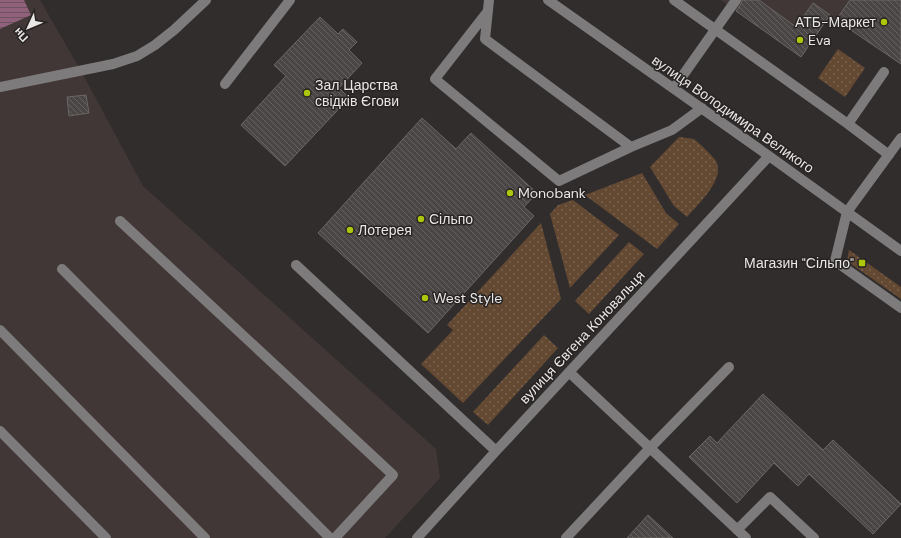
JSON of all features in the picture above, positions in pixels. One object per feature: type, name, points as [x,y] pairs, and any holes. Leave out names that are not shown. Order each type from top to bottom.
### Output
[{"type":"street","points":[[0,87],[113,64],[137,56],[155,45],[174,30],[206,0]]},
{"type":"street","points":[[225,84],[290,0]]},
{"type":"street","points":[[489,0],[485,39],[632,147]]},
{"type":"street","name":"вулиця Володимира Великого","points":[[548,0],[674,88],[901,251]]},
{"type":"street","points":[[674,0],[889,155]]},
{"type":"street","points":[[674,88],[736,0]]},
{"type":"street","points":[[488,11],[435,79],[560,181],[672,130],[702,108]]},
{"type":"street","points":[[848,124],[884,72]]},
{"type":"street","points":[[901,138],[847,212],[835,261],[901,308]]},
{"type":"street","name":"вулиця Євгена Коновальця","points":[[417,538],[769,156]]},
{"type":"street","points":[[120,221],[393,476],[335,538]]},
{"type":"street","points":[[296,265],[496,451]]},
{"type":"street","points":[[62,269],[330,538]]},
{"type":"street","points":[[0,330],[205,538]]},
{"type":"street","points":[[566,538],[650,448],[729,367]]},
{"type":"street","points":[[569,372],[746,538]]},
{"type":"street","points":[[0,431],[106,538]]},
{"type":"street","points":[[737,530],[770,497],[814,538]]},
{"type":"shaded area","points":[[0,0],[40,0],[81,71],[143,186],[436,449],[440,478],[385,538],[0,538]]},
{"type":"shaded area","points":[[0,0],[24,0],[31,15],[0,29]]},
{"type":"shaded area","points":[[721,0],[850,0],[836,20],[830,16],[801,57]]},
{"type":"shaded area","points":[[838,49],[865,68],[845,97],[818,78]]},
{"type":"shaded area","points":[[679,137],[694,139],[716,161],[718,168],[717,176],[709,191],[687,217],[674,206],[650,167]]},
{"type":"shaded area","points":[[642,173],[666,213],[679,224],[657,249],[585,195]]},
{"type":"shaded area","points":[[573,200],[619,235],[570,288],[550,214],[558,205]]},
{"type":"shaded area","points":[[541,223],[561,299],[463,403],[421,364],[453,330],[447,325]]},
{"type":"shaded area","points":[[629,242],[644,254],[589,314],[575,301]]},
{"type":"shaded area","points":[[849,250],[901,287],[901,299],[847,261]]},
{"type":"shaded area","points":[[544,335],[558,348],[488,425],[473,412]]},
{"type":"building","points":[[742,0],[759,0],[796,27],[813,3],[830,15],[801,57],[736,11]]},
{"type":"building","points":[[850,0],[901,0],[901,64],[836,20]]},
{"type":"building","name":"Зал Царства свідків Єгови","points":[[320,17],[338,34],[343,29],[357,42],[349,50],[362,63],[339,88],[349,98],[285,166],[241,125],[286,76],[274,65]]},
{"type":"building","points":[[86,95],[89,113],[69,116],[67,97]]},
{"type":"building","points":[[422,118],[456,149],[471,133],[537,193],[524,207],[534,216],[428,333],[318,233]]},
{"type":"building","points":[[763,394],[823,450],[833,440],[901,504],[873,534],[809,474],[798,486],[774,463],[737,503],[689,457],[710,436],[717,443]]},
{"type":"building","points":[[648,515],[673,538],[627,538]]},
{"type":"place","name":"АТБ-Маркет","points":[[884,22]]},
{"type":"place","name":"Eva","points":[[800,40]]},
{"type":"place","name":"Зал Царства свідків Єгови","points":[[307,93]]},
{"type":"place","name":"Monobank","points":[[510,193]]},
{"type":"place","name":"Сільпо","points":[[421,219]]},
{"type":"place","name":"Лотерея","points":[[350,230]]},
{"type":"place","name":"Магазин \"Сільпо\"","points":[[862,263]]},
{"type":"place","name":"West Style","points":[[425,298]]}]
